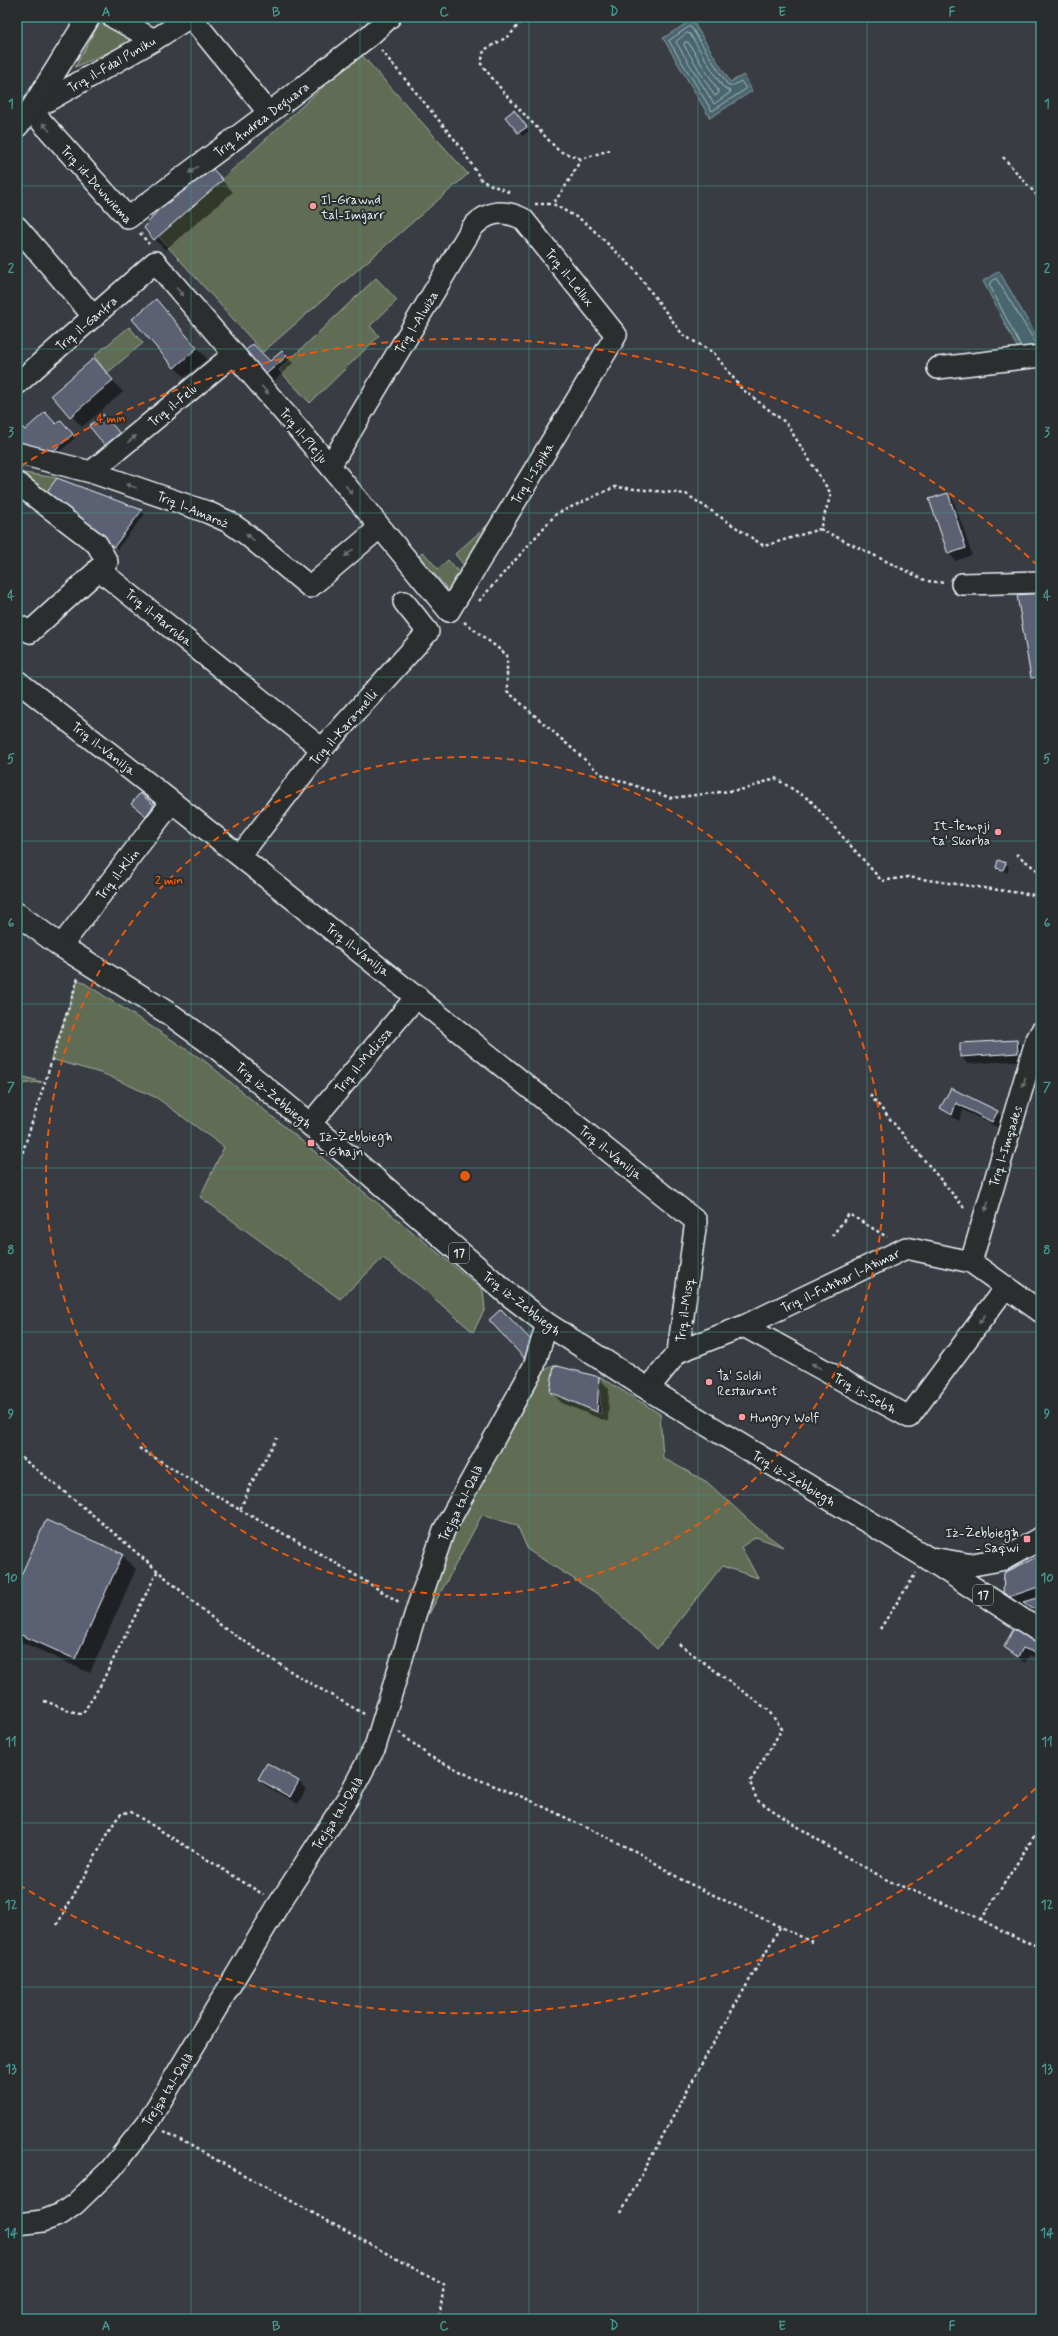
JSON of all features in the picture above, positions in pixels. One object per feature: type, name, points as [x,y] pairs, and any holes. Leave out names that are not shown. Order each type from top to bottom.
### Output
[{"type":"main road","points":[[24,118],[89,17]]},
{"type":"main road","name":"Triq iż-Żebbiegħ","points":[[17,914],[61,946],[171,1014],[217,1048],[310,1124],[508,1294],[546,1324],[648,1389],[926,1557],[1041,1632]]},
{"type":"main road","name":"17","points":[[926,1557],[970,1565],[1003,1559],[1041,1538]]},
{"type":"main road","points":[[998,1604],[992,1592],[991,1578],[1003,1559]]},
{"type":"street","points":[[113,17],[154,40]]},
{"type":"street","name":"Triq il-Fdal Puniku","points":[[24,118],[190,17]]},
{"type":"street","points":[[190,17],[270,113]]},
{"type":"street","name":"Triq Andrea Deguara","points":[[128,218],[270,113],[369,36],[390,17]]},
{"type":"street","name":"Triq id-Dewwiema","points":[[24,118],[128,218]]},
{"type":"street","name":"Triq il-Lellux","points":[[527,210],[616,335]]},
{"type":"street","name":"Triq l-Alwiża","points":[[330,466],[472,228],[478,221],[493,213],[513,214],[527,210]]},
{"type":"street","points":[[17,227],[94,317]]},
{"type":"street","name":"Triq il-Plejju","points":[[155,262],[330,466],[379,528],[449,611]]},
{"type":"street","name":"Triq il-Ganfra","points":[[17,384],[155,262]]},
{"type":"street","name":"Triq l-Ispika","points":[[449,611],[616,335]]},
{"type":"street","name":"Triq il-Felu","points":[[91,472],[234,354]]},
{"type":"street","points":[[938,368],[1041,356]]},
{"type":"street","name":"Triq l-Amaroż","points":[[17,453],[91,472],[200,510],[229,522],[246,534],[310,587],[379,528]]},
{"type":"street","points":[[17,483],[97,544],[107,562],[30,632],[17,625]]},
{"type":"street","name":"Triq il-Ħarruba","points":[[98,569],[322,749]]},
{"type":"street","points":[[962,584],[1041,582]]},
{"type":"street","name":"Triq il-Karamelli","points":[[240,856],[322,749],[428,632],[404,602]]},
{"type":"street","name":"Triq il-Vanilja","points":[[17,681],[417,996],[696,1220]]},
{"type":"street","name":"Triq il-Klin","points":[[61,946],[172,802]]},
{"type":"street","name":"Triq il-Melissa","points":[[310,1124],[417,996]]},
{"type":"street","name":"Triq l-Imqades","points":[[971,1262],[980,1227],[1034,1048],[1041,1032]]},
{"type":"street","name":"Triq il-Misq","points":[[648,1389],[678,1352],[696,1220]]},
{"type":"street","name":"Triq il-Fuħħar l-Aħmar","points":[[678,1352],[744,1326],[906,1248],[971,1262],[1005,1288],[1041,1312]]},
{"type":"street","name":"Triq is-Sebħ","points":[[744,1326],[909,1418],[1005,1288]]},
{"type":"street","name":"Trejqa tal-Qalà","points":[[17,2224],[43,2221],[61,2214],[75,2204],[111,2169],[148,2122],[279,1904],[349,1796],[376,1748],[416,1612],[444,1530],[534,1366],[546,1324]]},
{"type":"path","points":[[521,22],[509,36],[484,50],[481,64],[506,95],[559,151],[581,159],[610,150]]},
{"type":"path","points":[[369,36],[460,146],[482,181],[517,196]]},
{"type":"path","points":[[1003,157],[1041,200]]},
{"type":"path","points":[[553,204],[567,184],[581,159]]},
{"type":"path","points":[[527,210],[536,205],[553,204],[585,222],[634,269],[683,335],[714,352],[742,389],[786,423],[831,494],[820,529]]},
{"type":"path","name":"Triq id-Dewwiema","points":[[128,218],[154,251],[155,262]]},
{"type":"path","points":[[449,611],[474,606],[556,514],[616,487],[686,494],[764,546],[820,529],[927,581],[962,584]]},
{"type":"path","points":[[449,611],[507,655],[507,691],[601,774],[671,798],[746,789],[775,778],[810,800],[882,881],[907,877],[1041,896]]},
{"type":"path","points":[[17,658],[27,646]]},
{"type":"path","points":[[1016,854],[1041,873]]},
{"type":"path","points":[[17,1170],[83,960]]},
{"type":"path","points":[[870,1095],[980,1227]]},
{"type":"path","points":[[832,1236],[849,1214],[906,1248]]},
{"type":"path","points":[[240,1510],[250,1486],[277,1438]]},
{"type":"path","points":[[139,1448],[240,1510],[326,1558],[416,1612]]},
{"type":"path","points":[[880,1629],[926,1557]]},
{"type":"path","points":[[44,1701],[56,1704],[71,1713],[83,1712],[100,1686],[158,1570]]},
{"type":"path","points":[[679,1644],[768,1710],[782,1729],[750,1782],[758,1800],[830,1846],[889,1881],[981,1920],[1018,1939],[1041,1947]]},
{"type":"path","points":[[57,1925],[115,1821],[122,1813],[131,1812],[279,1904]]},
{"type":"path","points":[[981,1920],[1040,1827]]},
{"type":"path","points":[[621,2214],[708,2054],[780,1927]]},
{"type":"path","points":[[148,2122],[444,2285],[439,2319]]},
{"type":"green space","points":[[100,22],[136,40],[75,67]]},
{"type":"green space","name":"Il-Grawnd tal-Imġarr","points":[[360,53],[468,174],[263,352],[159,237]]},
{"type":"green space","points":[[376,278],[397,300],[370,326],[379,336],[310,403],[279,370]]},
{"type":"green space","points":[[129,327],[143,343],[107,373],[94,356]]},
{"type":"green space","points":[[17,472],[57,478],[45,494]]},
{"type":"green space","points":[[492,521],[466,568],[455,554]]},
{"type":"green space","points":[[423,552],[438,569],[448,560],[462,576],[452,594],[419,556]]},
{"type":"green space","points":[[78,979],[206,1062],[483,1290],[485,1309],[473,1332],[420,1286],[383,1258],[340,1299],[200,1197],[224,1147],[157,1098],[104,1074],[51,1059]]},
{"type":"green space","points":[[17,1075],[42,1082],[17,1084]]},
{"type":"green space","points":[[554,1365],[550,1393],[601,1414],[599,1376],[660,1414],[663,1458],[707,1482],[756,1527],[783,1547],[756,1537],[741,1547],[758,1578],[722,1566],[657,1649],[599,1595],[528,1550],[517,1525],[482,1515],[429,1614],[443,1555],[465,1505],[537,1375]]},
{"type":"water","points":[[692,20],[730,82],[744,75],[752,91],[710,118],[663,38]]},
{"type":"water","points":[[999,271],[1041,344],[1041,353],[1021,355],[983,281]]},
{"type":"building","points":[[514,110],[527,127],[518,133],[505,117]]},
{"type":"building","points":[[212,168],[223,180],[154,240],[144,228],[165,201]]},
{"type":"building","points":[[156,299],[197,348],[174,368],[132,319]]},
{"type":"building","points":[[253,344],[270,361],[282,351],[287,356],[265,375],[245,351]]},
{"type":"building","points":[[94,358],[113,380],[70,417],[51,395]]},
{"type":"building","points":[[45,412],[56,424],[61,420],[73,434],[51,453],[17,444],[17,422],[25,430]]},
{"type":"building","points":[[103,414],[123,437],[108,449],[89,426]]},
{"type":"building","points":[[57,478],[142,510],[114,547],[45,494]]},
{"type":"building","points":[[948,493],[966,548],[948,554],[929,499]]},
{"type":"building","points":[[1041,593],[1041,677],[1031,678],[1017,595]]},
{"type":"building","points":[[140,793],[154,805],[146,816],[131,804]]},
{"type":"building","points":[[998,860],[1006,863],[1003,870],[996,868]]},
{"type":"building","points":[[1017,1040],[1018,1053],[960,1057],[960,1043]]},
{"type":"building","points":[[951,1088],[998,1111],[992,1122],[956,1103],[952,1115],[940,1108]]},
{"type":"building","points":[[501,1309],[534,1343],[525,1359],[489,1320]]},
{"type":"building","points":[[554,1365],[599,1377],[597,1412],[550,1392]]},
{"type":"building","points":[[46,1520],[123,1554],[75,1659],[17,1633],[17,1584]]},
{"type":"building","points":[[1041,1555],[1041,1586],[1009,1597],[1003,1594],[1004,1573]]},
{"type":"building","points":[[1041,1597],[1041,1613],[1024,1602]]},
{"type":"building","points":[[1015,1626],[1041,1642],[1041,1655],[1023,1648],[1018,1657],[1004,1647]]},
{"type":"building","points":[[267,1763],[299,1781],[290,1797],[258,1779]]},
{"type":"place","name":"Il-Grawnd tal-Imġarr","points":[[313,206]]},
{"type":"place","name":"It-Tempji ta' Skorba","points":[[998,832]]},
{"type":"place","name":"Iż-Żebbiegħ - Għajn","points":[[311,1143]]},
{"type":"place","name":"Ta' Soldi Restaurant","points":[[709,1382]]},
{"type":"place","name":"Hungry Wolf","points":[[742,1417]]},
{"type":"place","name":"Iż-Żebbiegħ - Saqwi","points":[[1027,1539]]}]
